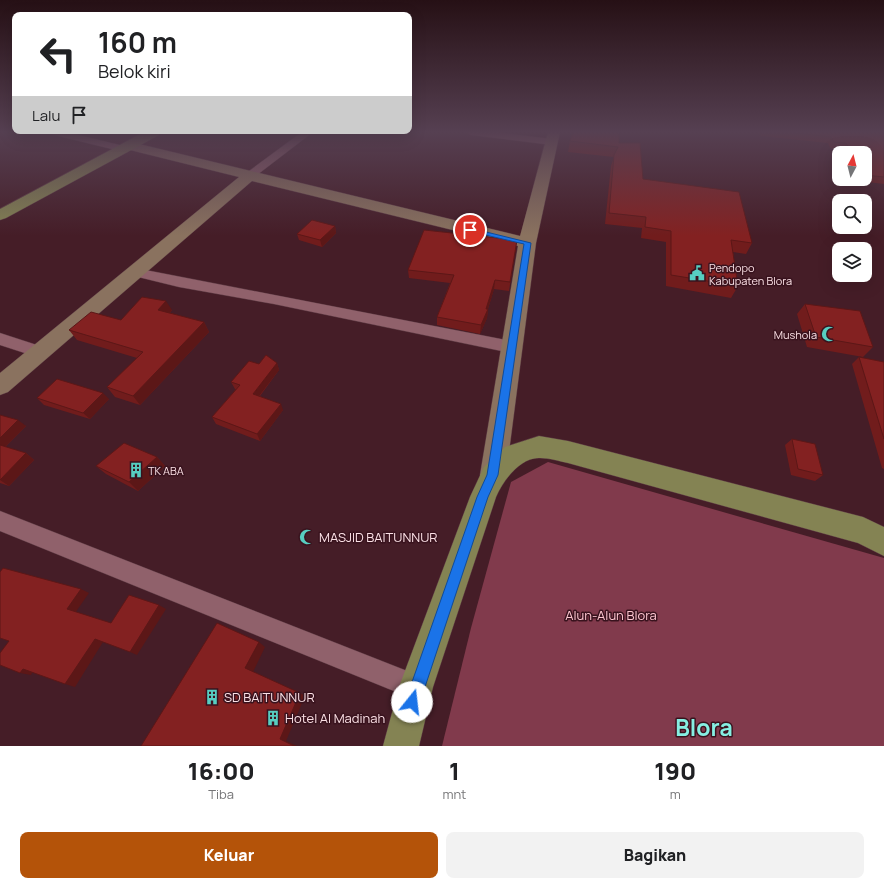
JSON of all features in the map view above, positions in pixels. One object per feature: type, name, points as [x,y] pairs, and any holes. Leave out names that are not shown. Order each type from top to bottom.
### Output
[{"type":"main road","points":[[0,215],[92,167]]},
{"type":"main road","points":[[209,167],[527,243]]},
{"type":"main road","points":[[401,746],[416,687],[492,475],[527,243],[546,167]]},
{"type":"main road","points":[[0,386],[249,176]]},
{"type":"main road","points":[[492,475],[514,455],[539,448],[568,452],[863,531],[884,542]]},
{"type":"street","points":[[249,176],[261,167]]},
{"type":"street","points":[[135,272],[511,347]]},
{"type":"street","points":[[0,339],[40,352]]},
{"type":"street","points":[[0,521],[416,687]]},
{"type":"green space","name":"Alun-Alun Blora","points":[[548,462],[884,558],[884,746],[442,746],[471,628],[511,482]]},
{"type":"building","points":[[613,167],[642,167],[643,179],[739,192],[752,243],[731,240],[738,286],[671,275],[671,231],[645,227],[646,217],[609,213]]},
{"type":"building","points":[[872,167],[884,167],[884,177],[872,176]]},
{"type":"building","points":[[312,220],[335,226],[320,240],[297,234]]},
{"type":"building","points":[[424,230],[517,240],[510,282],[495,280],[486,309],[488,309],[481,325],[437,317],[454,275],[408,270]]},
{"type":"building","points":[[142,297],[166,301],[158,310],[204,322],[133,396],[107,387],[143,352],[69,330],[91,312],[121,320]]},
{"type":"building","points":[[805,304],[860,311],[873,347],[816,337]]},
{"type":"building","points":[[266,355],[277,363],[253,394],[281,404],[257,434],[212,417],[240,385],[231,382],[249,361],[259,364]]},
{"type":"building","points":[[859,357],[884,362],[884,439]]},
{"type":"building","points":[[57,379],[103,393],[83,413],[37,398]]},
{"type":"building","points":[[0,415],[18,420],[0,438]]},
{"type":"building","points":[[792,439],[815,444],[823,475],[798,469]]},
{"type":"building","points":[[124,443],[157,457],[129,482],[96,466]]},
{"type":"building","points":[[0,445],[26,453],[0,480]]},
{"type":"building","points":[[3,568],[81,589],[67,609],[111,623],[129,595],[159,605],[130,652],[95,639],[65,684],[23,669],[20,673],[0,665],[0,653],[9,641],[0,638],[0,572]]},
{"type":"building","points":[[217,623],[259,642],[245,668],[300,693],[280,739],[294,746],[141,746]]},
{"type":"place","name":"Pendopo Kabupaten Blora","points":[[697,273]]},
{"type":"place","name":"Mushola","points":[[829,334]]},
{"type":"place","name":"TK ABA","points":[[136,470]]},
{"type":"place","name":"MASJID BAITUNNUR","points":[[307,537]]},
{"type":"place","name":"SD BAITUNNUR","points":[[212,697]]},
{"type":"place","name":"Hotel Al Madinah","points":[[273,718]]},
{"type":"district","name":"Blora","points":[[704,727]]},
{"type":"route","points":[[412,702],[416,687],[492,475],[527,243],[470,230]]}]
